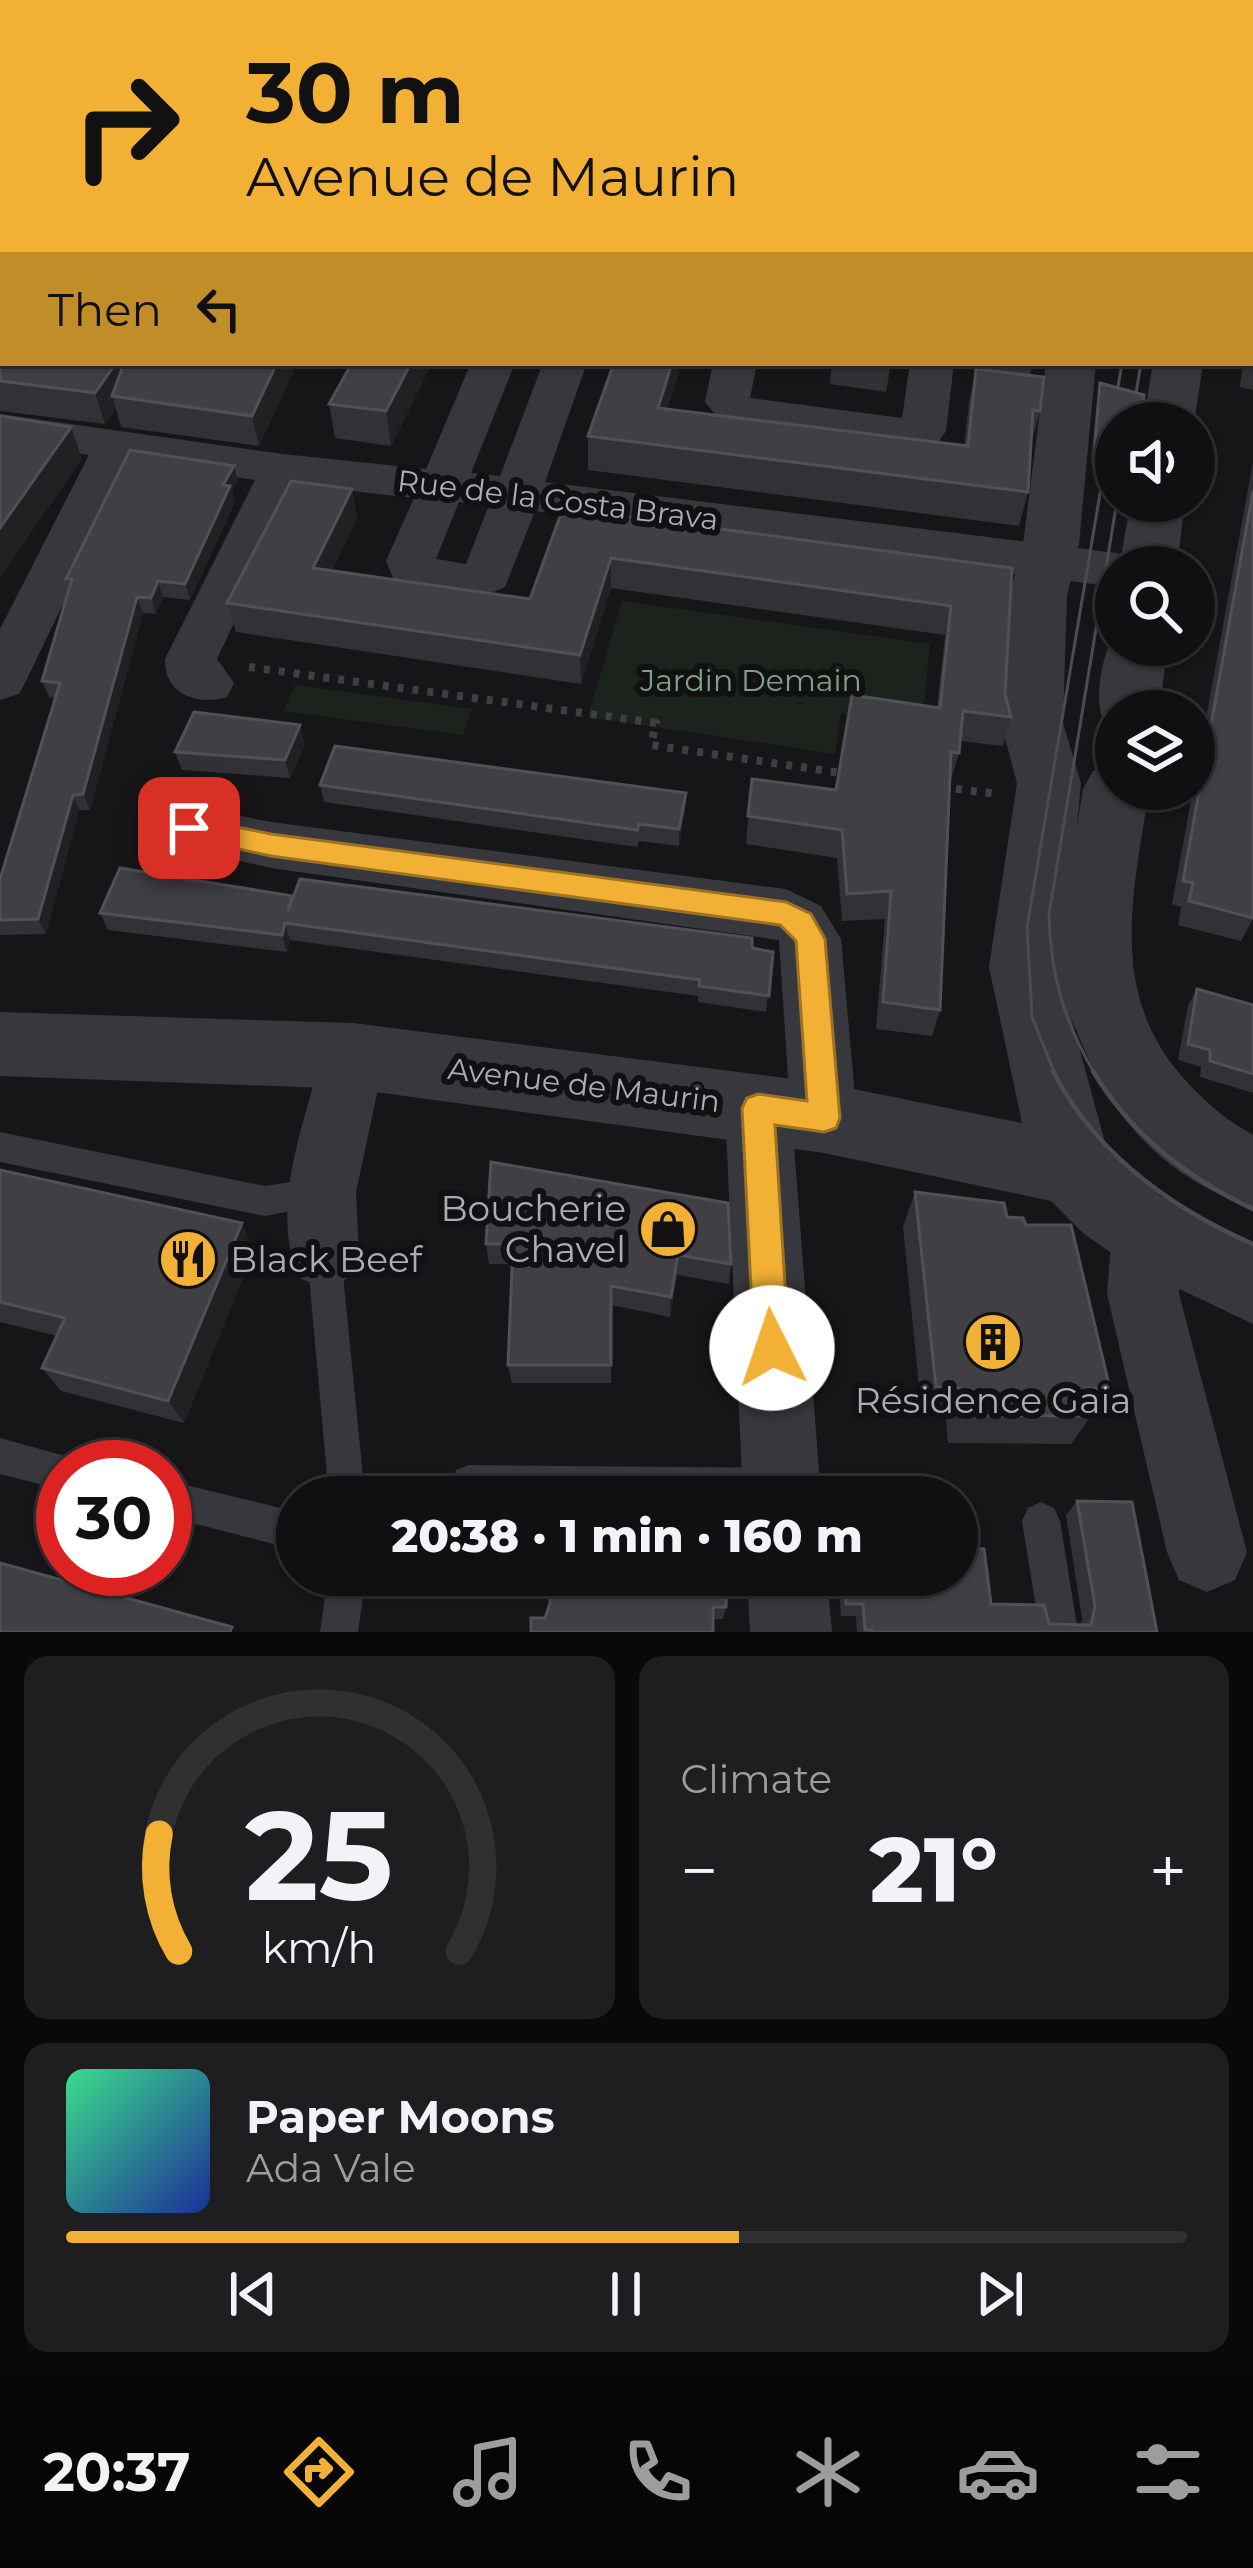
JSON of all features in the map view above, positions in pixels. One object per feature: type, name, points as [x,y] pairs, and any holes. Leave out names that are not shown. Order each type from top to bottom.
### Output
[{"type":"street","points":[[492,366],[439,484],[411,561],[414,573],[476,582],[487,574],[564,366]]},
{"type":"street","points":[[734,366],[727,402],[736,410],[913,434],[922,430],[931,372],[976,386]]},
{"type":"street","points":[[1172,402],[1178,366]]},
{"type":"street","points":[[1053,384],[1046,561],[1038,596],[1032,708],[1048,783],[1025,968],[1048,1082],[1074,1170],[1090,1192],[1147,1230],[1253,1284]]},
{"type":"street","name":"Rue de la Costa Brava","points":[[0,428],[283,469],[514,493],[1095,567]]},
{"type":"street","points":[[0,681],[117,445]]},
{"type":"street","points":[[200,671],[283,469]]},
{"type":"street","points":[[1113,810],[1094,937],[1102,996],[1120,1044],[1205,1143],[1170,1182],[1147,1230],[1143,1294],[1224,1552]]},
{"type":"street","points":[[189,828],[271,845],[786,914],[800,923],[811,939],[791,1113],[782,1476]]},
{"type":"street","name":"Avenue de Maurin","points":[[0,1044],[353,1056],[791,1113],[1074,1170]]},
{"type":"street","points":[[323,1223],[353,1056]]},
{"type":"street","points":[[788,1596],[791,1632]]},
{"type":"lane","points":[[0,1148],[265,1201],[323,1223],[344,1476]]},
{"type":"lane","points":[[0,1456],[36,1465]]},
{"type":"lane","points":[[192,1505],[276,1527]]},
{"type":"lane","points":[[1041,1520],[1059,1632]]},
{"type":"lane","points":[[339,1632],[344,1596]]},
{"type":"path","points":[[200,671],[656,722],[651,745],[861,776]]},
{"type":"path","points":[[931,786],[1046,799]]},
{"type":"green space","name":"Jardin Demain","points":[[622,601],[930,644],[922,725],[841,713],[835,754],[588,717]]},
{"type":"green space","points":[[295,685],[472,709],[463,735],[283,711]]},
{"type":"building","points":[[0,366],[114,366],[95,393],[0,381]]},
{"type":"building","points":[[123,366],[276,366],[252,416],[112,396]]},
{"type":"building","points":[[350,366],[409,366],[386,411],[329,404]]},
{"type":"building","points":[[613,366],[671,366],[658,408],[968,446],[976,369],[1044,377],[1040,411],[1033,410],[1028,492],[588,436]]},
{"type":"building","points":[[1100,383],[1144,395],[1144,402],[1098,402]]},
{"type":"building","points":[[0,416],[71,427],[0,528]]},
{"type":"building","points":[[130,450],[234,466],[223,485],[230,486],[185,584],[158,581],[151,598],[137,597],[83,794],[73,795],[38,919],[0,920],[0,879],[60,683],[42,681],[72,579],[66,579]]},
{"type":"building","points":[[291,481],[352,489],[313,568],[530,599],[563,508],[1012,568],[1005,694],[1011,717],[963,711],[959,753],[951,752],[940,1010],[883,1002],[891,891],[847,894],[842,830],[748,816],[752,779],[836,790],[852,695],[940,708],[951,606],[611,558],[580,655],[227,603]]},
{"type":"building","points":[[1253,491],[1253,918],[1189,901],[1193,883],[1183,881],[1196,810],[1215,810],[1215,703]]},
{"type":"building","points":[[194,712],[300,725],[285,760],[175,752]]},
{"type":"building","points":[[335,746],[686,793],[679,829],[639,824],[637,830],[320,785]]},
{"type":"building","points":[[120,868],[292,896],[288,911],[300,879],[752,938],[752,948],[773,952],[769,996],[699,986],[700,980],[285,923],[282,935],[100,913]]},
{"type":"building","points":[[1197,989],[1253,1005],[1253,1074],[1210,1061],[1210,1050],[1188,1044]]},
{"type":"building","points":[[491,1162],[728,1203],[731,1264],[678,1255],[671,1297],[611,1286],[611,1365],[508,1365],[513,1244],[486,1244]]},
{"type":"building","points":[[0,1170],[242,1223],[168,1401],[42,1368],[65,1318],[0,1302]]},
{"type":"building","name":"Résidence Gaia","points":[[915,1192],[1004,1203],[1007,1217],[1023,1218],[1026,1225],[1071,1225],[1110,1389],[1086,1388],[1092,1416],[963,1415],[960,1388],[936,1387]]},
{"type":"building","points":[[1077,1501],[1132,1502],[1157,1632],[872,1632],[865,1630],[863,1604],[846,1604],[846,1596],[978,1596],[978,1549],[984,1549],[991,1604],[1044,1605],[1049,1624],[1091,1625],[1095,1606]]},
{"type":"building","points":[[0,1563],[36,1573],[36,1596],[120,1596],[232,1627],[230,1632],[0,1632]]},
{"type":"building","points":[[550,1596],[726,1596],[726,1607],[713,1607],[713,1632],[531,1632],[531,1618],[545,1618]]},
{"type":"tram line","points":[[1055,1074],[1032,1017],[1027,927],[1121,366]]},
{"type":"tram line","points":[[1134,402],[1140,366]]},
{"type":"tram line","points":[[1095,1074],[1061,997],[1049,914],[1114,522]]},
{"type":"tram line","points":[[1053,1071],[1090,1128],[1138,1175],[1193,1213],[1253,1244]]},
{"type":"tram line","points":[[1093,1071],[1125,1115],[1162,1152],[1253,1209]]},
{"type":"place","name":"Boucherie Chavel","points":[[668,1229]]},
{"type":"place","name":"Black Beef","points":[[188,1259]]},
{"type":"place","name":"Résidence Gaia","points":[[993,1342]]},
{"type":"route","points":[[189,828],[271,845],[786,914],[800,923],[811,939],[824,1118],[758,1108],[772,1348]]}]
